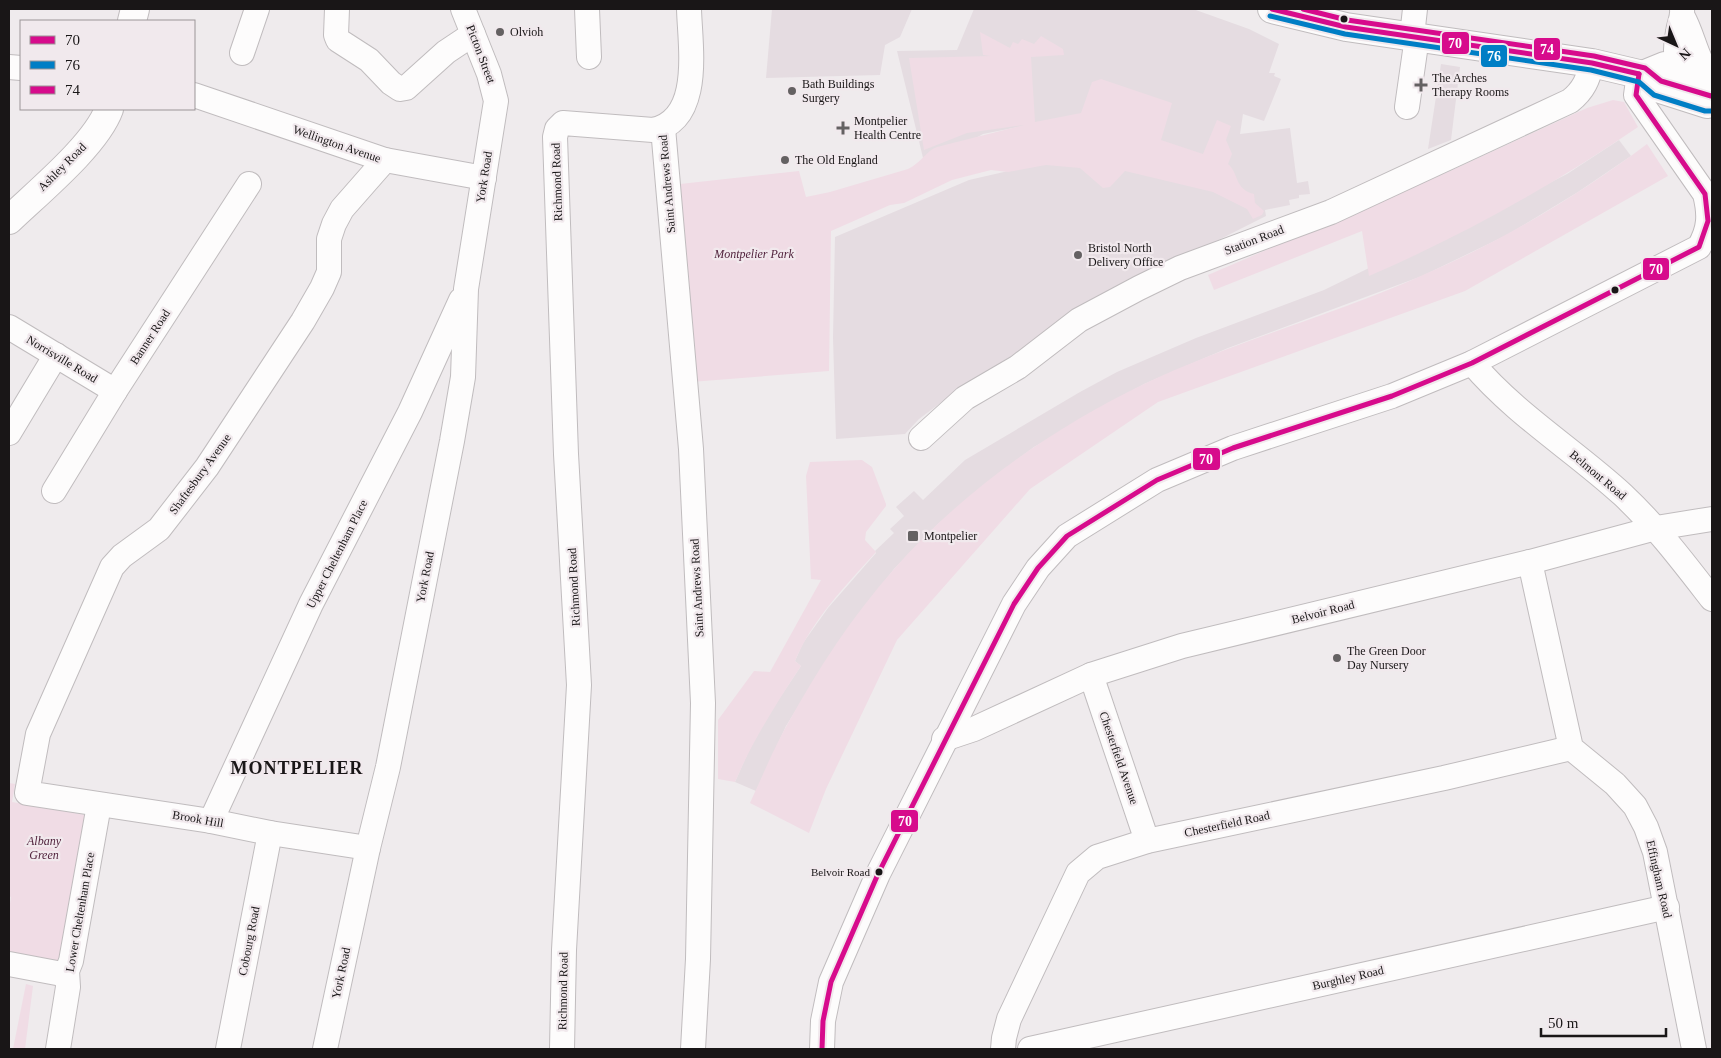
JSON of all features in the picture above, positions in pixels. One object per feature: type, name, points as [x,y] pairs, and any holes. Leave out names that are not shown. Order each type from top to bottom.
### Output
[{"type":"main road","points":[[1272,9],[1346,27],[1592,63],[1641,74],[1657,88],[1707,104],[1712,103]]},
{"type":"main road","points":[[1641,74],[1665,66],[1712,79]]},
{"type":"main road","name":"Ashley Road","points":[[9,220],[80,150],[94,133],[108,110]]},
{"type":"street","points":[[242,53],[257,9]]},
{"type":"street","points":[[337,9],[336,35],[338,40],[369,60],[391,83],[400,89],[414,83],[446,52],[473,34]]},
{"type":"street","name":"Picton Street","points":[[463,9],[489,74],[496,101]]},
{"type":"street","points":[[587,9],[589,57]]},
{"type":"street","points":[[663,128],[678,115],[688,95],[691,77],[689,9]]},
{"type":"street","points":[[1407,107],[1415,9]]},
{"type":"street","points":[[1682,13],[1678,32],[1677,69],[1687,83],[1712,99]]},
{"type":"street","points":[[1682,13],[1703,68],[1712,79]]},
{"type":"street","name":"Station Road","points":[[920,438],[954,406],[1018,367],[1079,320],[1180,268],[1330,212],[1570,101],[1581,93],[1592,63]]},
{"type":"street","points":[[822,1049],[823,1021],[831,982],[878,874],[944,739],[1014,604],[1038,568],[1067,536],[1157,480],[1233,448],[1392,396],[1472,363],[1693,252],[1708,241],[1710,211],[1705,194],[1636,95],[1641,74]]},
{"type":"street","name":"Wellington Avenue","points":[[195,95],[385,160],[484,178]]},
{"type":"street","name":"York Road","points":[[325,1049],[368,848],[388,767],[455,425],[463,377],[466,289],[496,101]]},
{"type":"street","name":"Richmond Road","points":[[562,1049],[564,950],[579,685],[566,454],[555,137],[560,126],[567,123],[622,129],[654,130],[663,128]]},
{"type":"street","name":"Saint Andrews Road","points":[[663,128],[691,449],[703,703],[698,959],[692,1049]]},
{"type":"street","name":"Shaftesbury Avenue","points":[[28,793],[38,734],[112,567],[122,556],[159,529],[207,468],[303,321],[322,288],[329,272],[329,239],[338,216],[385,160]]},
{"type":"street","name":"Banner Road","points":[[54,491],[249,184]]},
{"type":"street","name":"Upper Cheltenham Place","points":[[211,821],[311,604],[410,412],[466,289]]},
{"type":"street","name":"Norrisville Road","points":[[9,327],[116,391]]},
{"type":"street","points":[[9,433],[56,355]]},
{"type":"street","name":"Belmont Road","points":[[1472,363],[1495,390],[1623,495],[1656,528],[1712,599]]},
{"type":"street","name":"Belvoir Road","points":[[944,739],[974,729],[1091,675],[1182,646],[1530,562],[1656,528],[1712,519]]},
{"type":"street","points":[[1530,562],[1571,748]]},
{"type":"street","name":"Chesterfield Avenue","points":[[1091,675],[1147,841]]},
{"type":"street","name":"Chesterfield Road","points":[[1003,1049],[1009,1019],[1078,873],[1097,857],[1147,841],[1444,778],[1571,748]]},
{"type":"street","name":"Effingham Road","points":[[1571,748],[1615,784],[1641,817],[1655,852],[1694,1049]]},
{"type":"street","name":"Brook Hill","points":[[28,793],[211,821],[270,833],[368,848]]},
{"type":"street","name":"Lower Cheltenham Place","points":[[58,1049],[68,987],[68,971],[99,805]]},
{"type":"street","name":"Cobourg Road","points":[[228,1049],[270,833]]},
{"type":"street","name":"Burghley Road","points":[[1030,1049],[1667,907]]},
{"type":"street","points":[[9,964],[62,974],[68,971]]},
{"type":"shaded area","points":[[772,9],[912,9],[900,37],[885,45],[880,75],[766,78]]},
{"type":"shaded area","points":[[974,9],[1193,9],[1249,29],[1279,44],[1269,73],[1275,73],[1274,76],[1281,79],[1264,121],[1243,114],[1240,134],[1290,128],[1297,183],[1308,181],[1310,194],[1299,195],[1299,198],[1289,200],[1290,205],[1265,210],[1266,216],[1151,274],[1063,323],[955,392],[919,419],[905,434],[836,439],[833,338],[835,237],[969,180],[1070,157],[1053,120],[983,134],[925,166],[897,51],[957,50]]},
{"type":"shaded area","points":[[1441,64],[1460,67],[1451,140],[1428,149]]},
{"type":"shaded area","points":[[1619,140],[1631,156],[1578,192],[1507,235],[1422,276],[1228,348],[1144,384],[1034,447],[985,484],[938,524],[894,569],[855,619],[786,726],[756,791],[735,782],[749,750],[769,714],[801,666],[795,661],[803,643],[828,608],[876,553],[875,551],[894,533],[890,529],[904,516],[896,507],[914,491],[923,500],[965,460],[1117,372],[1196,338],[1324,290],[1369,268],[1369,275],[1567,174]]},
{"type":"green space","name":"Montpelier Park","points":[[980,32],[1010,48],[1013,42],[1018,44],[1022,39],[1034,44],[1041,36],[1063,49],[1064,55],[1031,57],[1035,122],[1081,113],[1092,82],[1101,79],[1172,103],[1161,140],[1203,154],[1217,120],[1231,126],[1226,140],[1232,154],[1228,164],[1240,185],[1248,192],[1254,194],[1255,203],[1264,211],[1262,215],[1253,219],[1247,209],[1213,192],[1125,171],[1110,187],[1103,188],[1080,168],[1046,165],[1008,172],[991,170],[952,180],[904,203],[890,205],[831,231],[829,371],[691,382],[671,185],[799,171],[806,197],[830,192],[908,169],[937,147],[1024,125],[967,133],[924,150],[909,58],[991,56],[983,55]]},
{"type":"green space","points":[[1613,100],[1624,102],[1638,127],[1541,189],[1439,244],[1369,276],[1362,231],[1214,290],[1208,275],[1450,171],[1587,108]]},
{"type":"green space","points":[[1647,144],[1668,176],[1465,291],[1158,402],[1030,489],[897,640],[826,789],[809,833],[750,803],[777,744],[799,704],[836,644],[865,605],[921,540],[979,488],[1010,464],[1075,421],[1144,384],[1213,355],[1389,290],[1482,248],[1594,182]]},
{"type":"green space","points":[[862,460],[872,467],[886,504],[866,532],[865,540],[876,552],[820,617],[811,631],[795,661],[801,666],[757,737],[735,782],[718,779],[718,720],[754,671],[770,672],[821,580],[811,579],[806,476],[810,462]]},
{"type":"green space","name":"Albany Green","points":[[9,783],[15,784],[12,802],[85,815],[59,964],[9,955],[9,910],[11,897],[9,896]]},
{"type":"green space","points":[[26,984],[33,986],[25,1049],[13,1049]]},
{"type":"transit line","name":"70","points":[[1272,9],[1346,27],[1592,63],[1639,74]]},
{"type":"transit line","name":"74","points":[[1303,9],[1347,20],[1594,56],[1645,68],[1661,81],[1711,96]]},
{"type":"transit line","name":"76","points":[[1270,16],[1345,34],[1591,70],[1639,82],[1654,95],[1705,111],[1712,111]]},
{"type":"transit line","name":"70","points":[[822,1049],[823,1021],[831,982],[878,874],[1014,604],[1038,568],[1067,536],[1157,480],[1233,448],[1392,396],[1472,363],[1699,247],[1708,221],[1705,194],[1636,95],[1639,74]]},
{"type":"place","name":"Olvioh","points":[[500,32]]},
{"type":"place","name":"The Arches Therapy Rooms","points":[[1421,85]]},
{"type":"place","name":"Bath Buildings Surgery","points":[[792,91]]},
{"type":"place","name":"Montpelier Health Centre","points":[[843,128]]},
{"type":"place","name":"The Old England","points":[[785,160]]},
{"type":"place","name":"Bristol North Delivery Office","points":[[1078,255]]},
{"type":"place","name":"Montpelier","points":[[913,536]]},
{"type":"place","name":"The Green Door Day Nursery","points":[[1337,658]]},
{"type":"place","name":"Belvoir Road","points":[[879,872]]},
{"type":"district","name":"MONTPELIER","points":[[297,768]]}]
